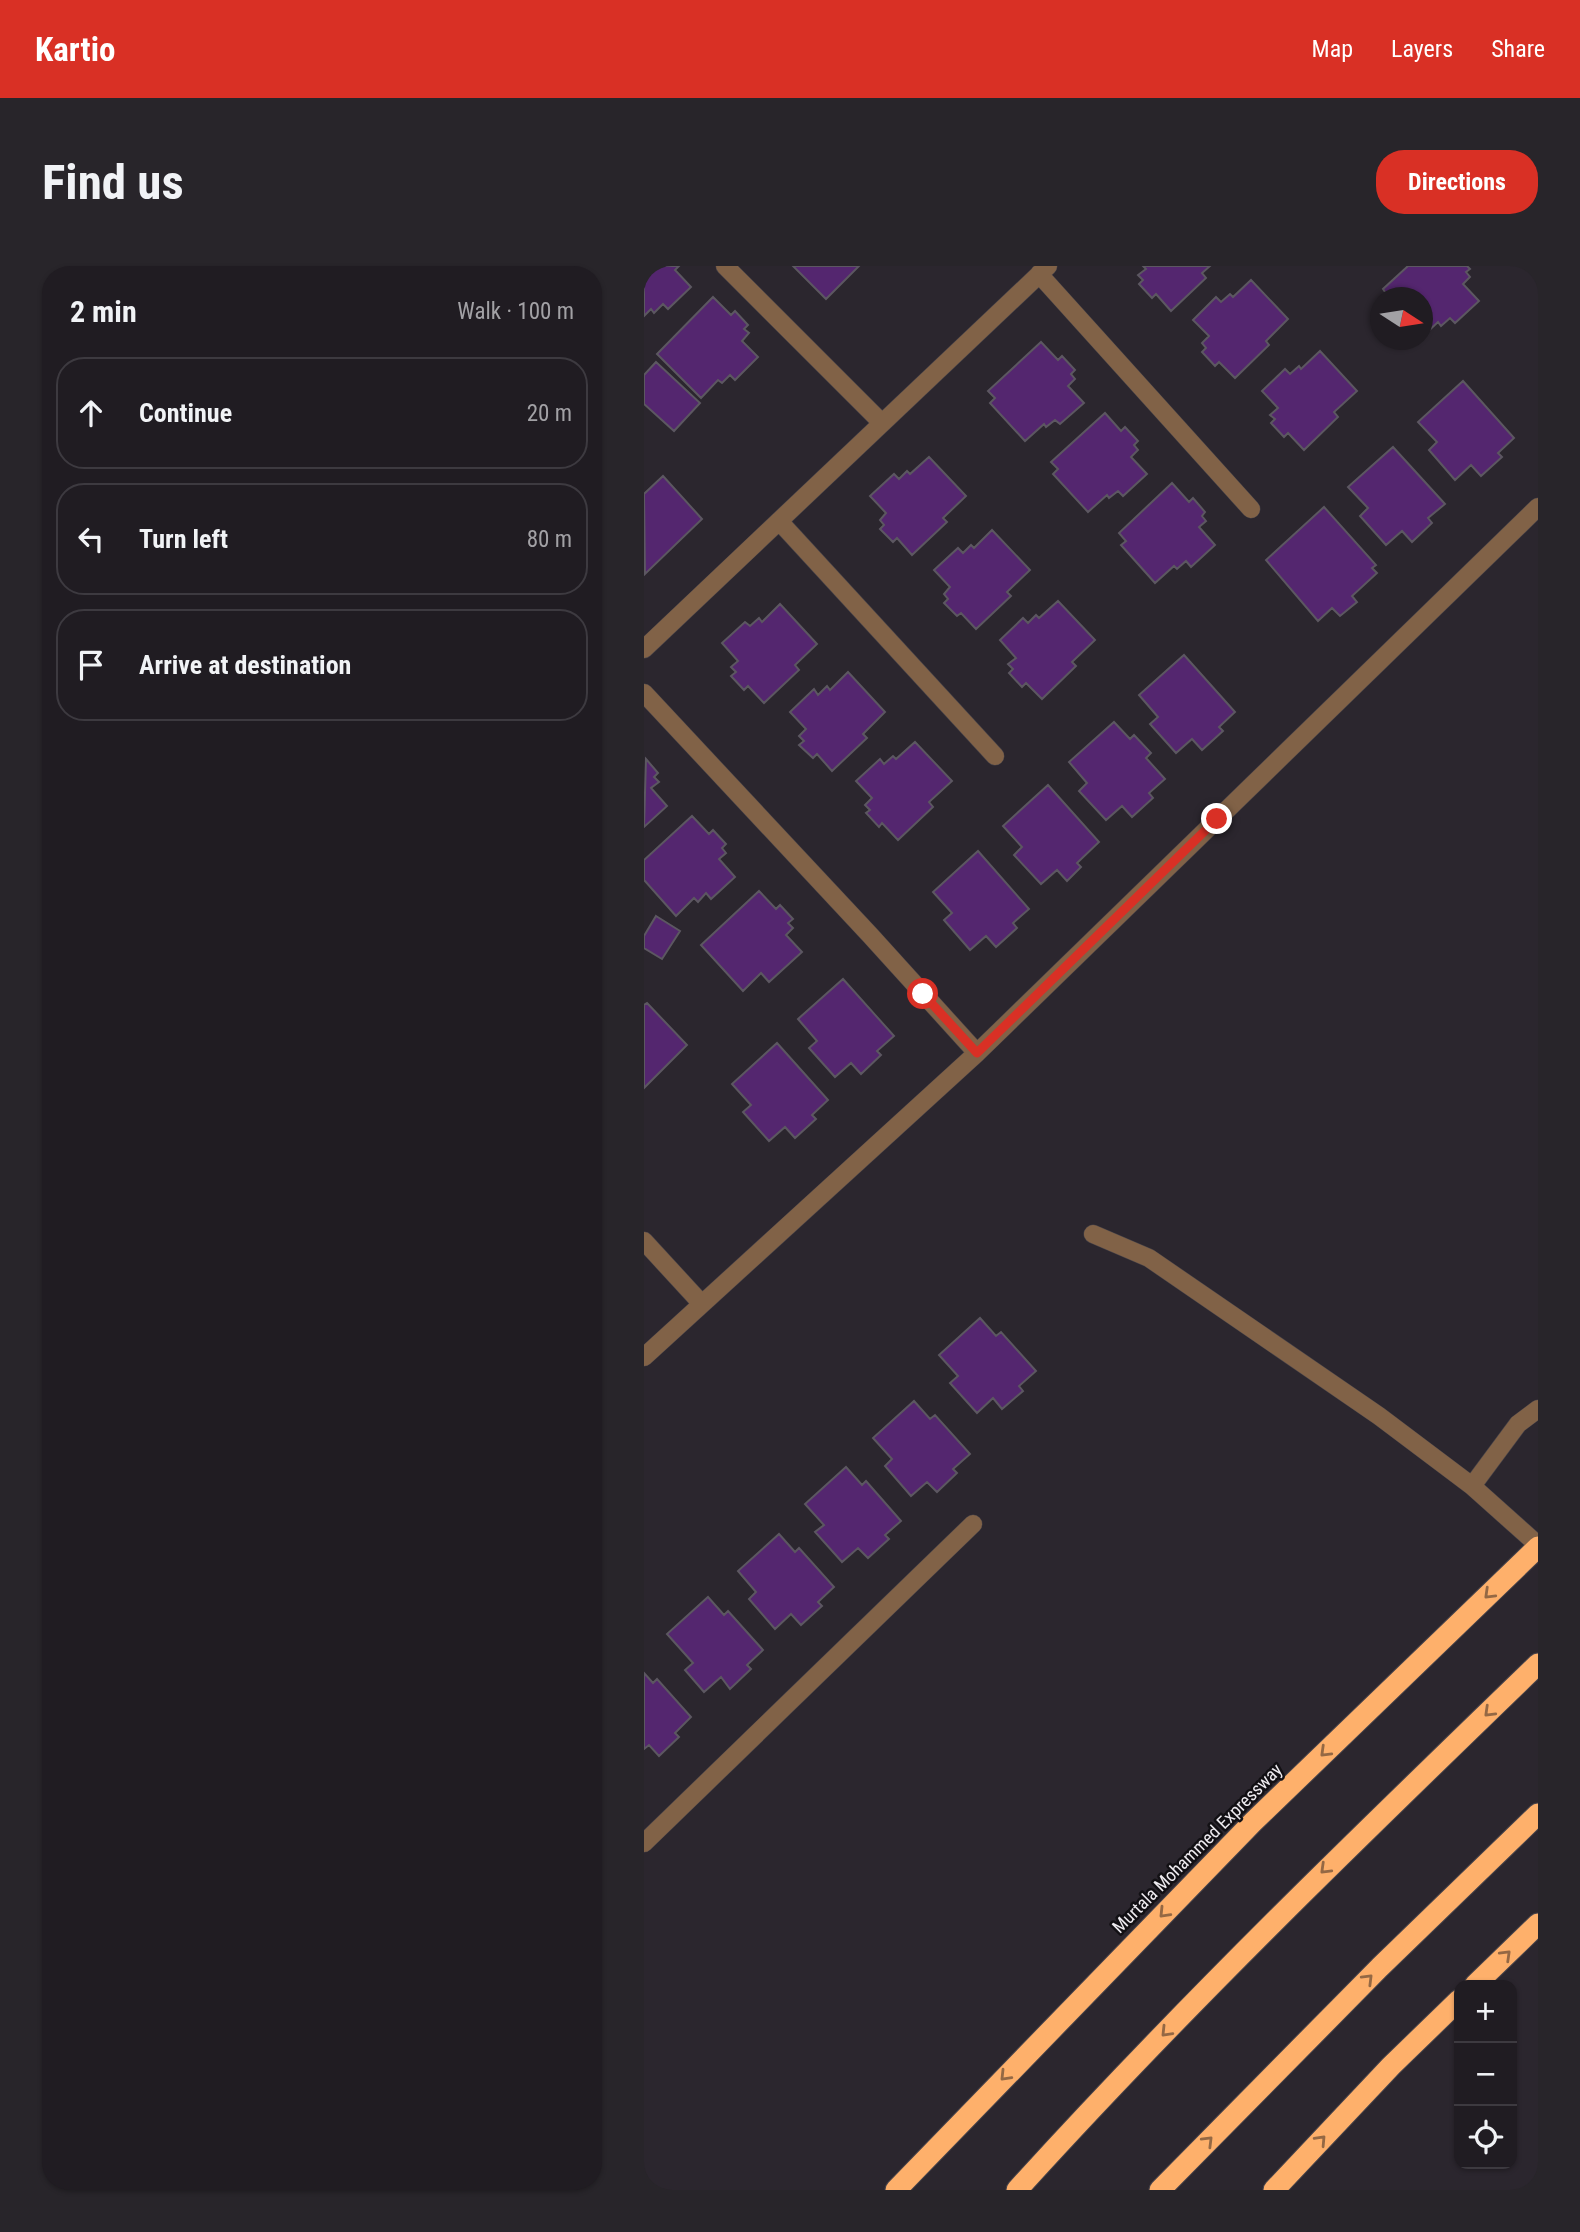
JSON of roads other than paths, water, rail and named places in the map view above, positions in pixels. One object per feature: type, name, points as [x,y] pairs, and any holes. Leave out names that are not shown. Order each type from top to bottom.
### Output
[{"type":"highway","name":"Murtala Mohammed Expressway","points":[[896,2190],[1243,1832],[1538,1546]]},
{"type":"highway","points":[[1017,2190],[1288,1905],[1538,1664]]},
{"type":"highway","points":[[1160,2190],[1380,1967],[1538,1814]]},
{"type":"highway","points":[[1480,1980],[1538,1924]]},
{"type":"highway","points":[[1274,2190],[1391,2066],[1454,2005]]},
{"type":"street","points":[[725,266],[882,423]]},
{"type":"street","points":[[644,649],[1043,270],[1251,509]]},
{"type":"street","points":[[644,1357],[977,1053],[1538,507]]},
{"type":"street","points":[[779,521],[995,756]]},
{"type":"street","points":[[644,693],[977,1053]]},
{"type":"street","points":[[1093,1234],[1149,1258],[1379,1416],[1472,1486],[1538,1546]]},
{"type":"street","points":[[644,1241],[701,1303]]},
{"type":"street","points":[[1472,1486],[1518,1424],[1538,1409]]},
{"type":"street","points":[[644,1843],[972,1524]]}]
